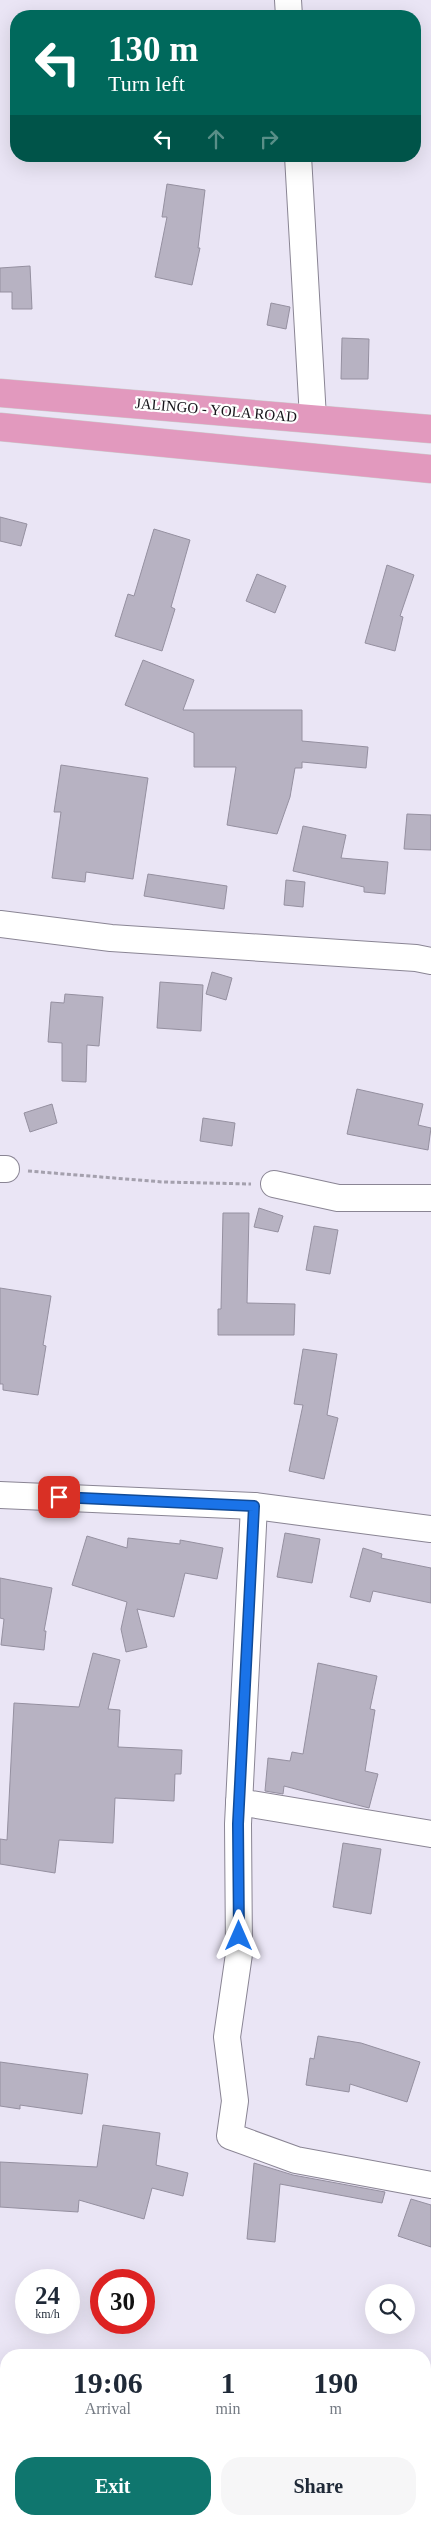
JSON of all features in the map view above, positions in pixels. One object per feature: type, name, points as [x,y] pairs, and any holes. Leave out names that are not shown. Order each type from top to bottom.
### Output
[{"type":"highway","name":"JALINGO - YOLA ROAD","points":[[0,393],[431,429]]},
{"type":"highway","points":[[0,427],[431,469]]},
{"type":"street","points":[[298,162],[313,418]]},
{"type":"street","points":[[0,924],[112,938],[431,961]]},
{"type":"street","points":[[274,1184],[338,1198],[431,1198]]},
{"type":"street","points":[[0,1495],[254,1506],[431,1529]]},
{"type":"street","points":[[254,1506],[239,1802],[239,1954],[227,2037],[234,2101],[230,2136],[296,2160],[431,2185]]},
{"type":"street","points":[[239,1802],[431,1834]]},
{"type":"path","points":[[3,1169],[163,1182],[274,1184]]},
{"type":"building","points":[[167,184],[205,190],[198,248],[200,248],[192,285],[155,277],[167,217],[162,217]]},
{"type":"building","points":[[30,266],[32,309],[12,309],[12,292],[0,292],[0,268]]},
{"type":"building","points":[[271,303],[290,307],[286,329],[267,325]]},
{"type":"building","points":[[342,338],[369,339],[368,379],[341,379]]},
{"type":"building","points":[[0,517],[27,524],[21,546],[0,541]]},
{"type":"building","points":[[154,529],[190,540],[171,607],[175,609],[162,651],[115,636],[128,594],[134,596]]},
{"type":"building","points":[[387,565],[414,575],[400,616],[403,617],[395,651],[365,643]]},
{"type":"building","points":[[257,574],[286,586],[275,613],[246,601]]},
{"type":"building","points":[[143,660],[194,680],[183,710],[302,710],[302,741],[368,747],[366,768],[302,762],[302,768],[295,768],[290,797],[277,834],[227,825],[236,767],[194,767],[194,733],[125,705]]},
{"type":"building","points":[[61,765],[148,778],[133,879],[86,872],[85,882],[52,878],[61,812],[54,812]]},
{"type":"building","points":[[407,814],[431,815],[431,850],[404,849]]},
{"type":"building","points":[[303,826],[346,835],[341,858],[388,862],[385,894],[364,892],[364,887],[293,871]]},
{"type":"building","points":[[148,874],[227,886],[224,909],[144,896]]},
{"type":"building","points":[[286,880],[305,882],[303,907],[284,905]]},
{"type":"building","points":[[212,972],[232,978],[226,1000],[206,994]]},
{"type":"building","points":[[160,982],[203,985],[201,1031],[157,1028]]},
{"type":"building","points":[[65,994],[103,997],[99,1046],[87,1045],[86,1082],[62,1081],[62,1043],[48,1042],[51,1002],[64,1003]]},
{"type":"building","points":[[357,1089],[423,1104],[418,1125],[431,1128],[428,1150],[347,1134]]},
{"type":"building","points":[[52,1104],[57,1123],[30,1132],[24,1113]]},
{"type":"building","points":[[203,1118],[235,1123],[232,1146],[200,1141]]},
{"type":"building","points":[[259,1208],[283,1216],[278,1232],[254,1227]]},
{"type":"building","points":[[223,1213],[249,1213],[247,1303],[295,1304],[294,1335],[218,1335],[218,1309],[221,1309]]},
{"type":"building","points":[[314,1226],[338,1230],[330,1274],[306,1270]]},
{"type":"building","points":[[0,1288],[51,1296],[43,1345],[46,1346],[38,1395],[3,1390],[3,1384],[0,1384]]},
{"type":"building","points":[[303,1349],[337,1354],[327,1415],[338,1418],[324,1479],[289,1471],[303,1405],[294,1404]]},
{"type":"building","points":[[285,1533],[320,1539],[312,1583],[277,1577]]},
{"type":"building","points":[[87,1536],[127,1548],[128,1538],[180,1544],[180,1540],[223,1548],[217,1579],[185,1573],[174,1617],[137,1609],[147,1647],[126,1652],[121,1629],[127,1602],[72,1585]]},
{"type":"building","points":[[363,1548],[382,1554],[381,1558],[431,1568],[431,1603],[373,1591],[370,1602],[350,1597]]},
{"type":"building","points":[[0,1578],[52,1588],[44,1631],[46,1631],[44,1650],[1,1645],[4,1619],[0,1618]]},
{"type":"building","points":[[93,1653],[120,1660],[108,1709],[120,1710],[118,1747],[182,1750],[181,1774],[175,1774],[174,1801],[115,1798],[113,1843],[59,1840],[55,1873],[0,1864],[0,1839],[7,1840],[14,1703],[79,1707]]},
{"type":"building","points":[[318,1663],[377,1676],[370,1709],[375,1710],[365,1771],[378,1774],[369,1808],[284,1786],[283,1794],[265,1791],[268,1758],[290,1761],[292,1752],[303,1754]]},
{"type":"building","points":[[343,1843],[381,1849],[371,1914],[333,1907]]},
{"type":"building","points":[[318,2036],[361,2043],[420,2062],[407,2102],[350,2084],[349,2092],[306,2085],[310,2058],[314,2059]]},
{"type":"building","points":[[0,2062],[88,2074],[82,2114],[20,2105],[20,2109],[0,2106]]},
{"type":"building","points":[[103,2125],[160,2133],[156,2165],[188,2173],[183,2196],[152,2188],[144,2219],[79,2200],[78,2212],[0,2207],[0,2162],[97,2167]]},
{"type":"building","points":[[254,2163],[293,2175],[385,2192],[382,2203],[280,2184],[275,2242],[247,2239]]},
{"type":"building","points":[[411,2199],[431,2205],[431,2247],[398,2236]]},
{"type":"route","points":[[59,1497],[254,1506],[238,1824],[239,1936]]}]
